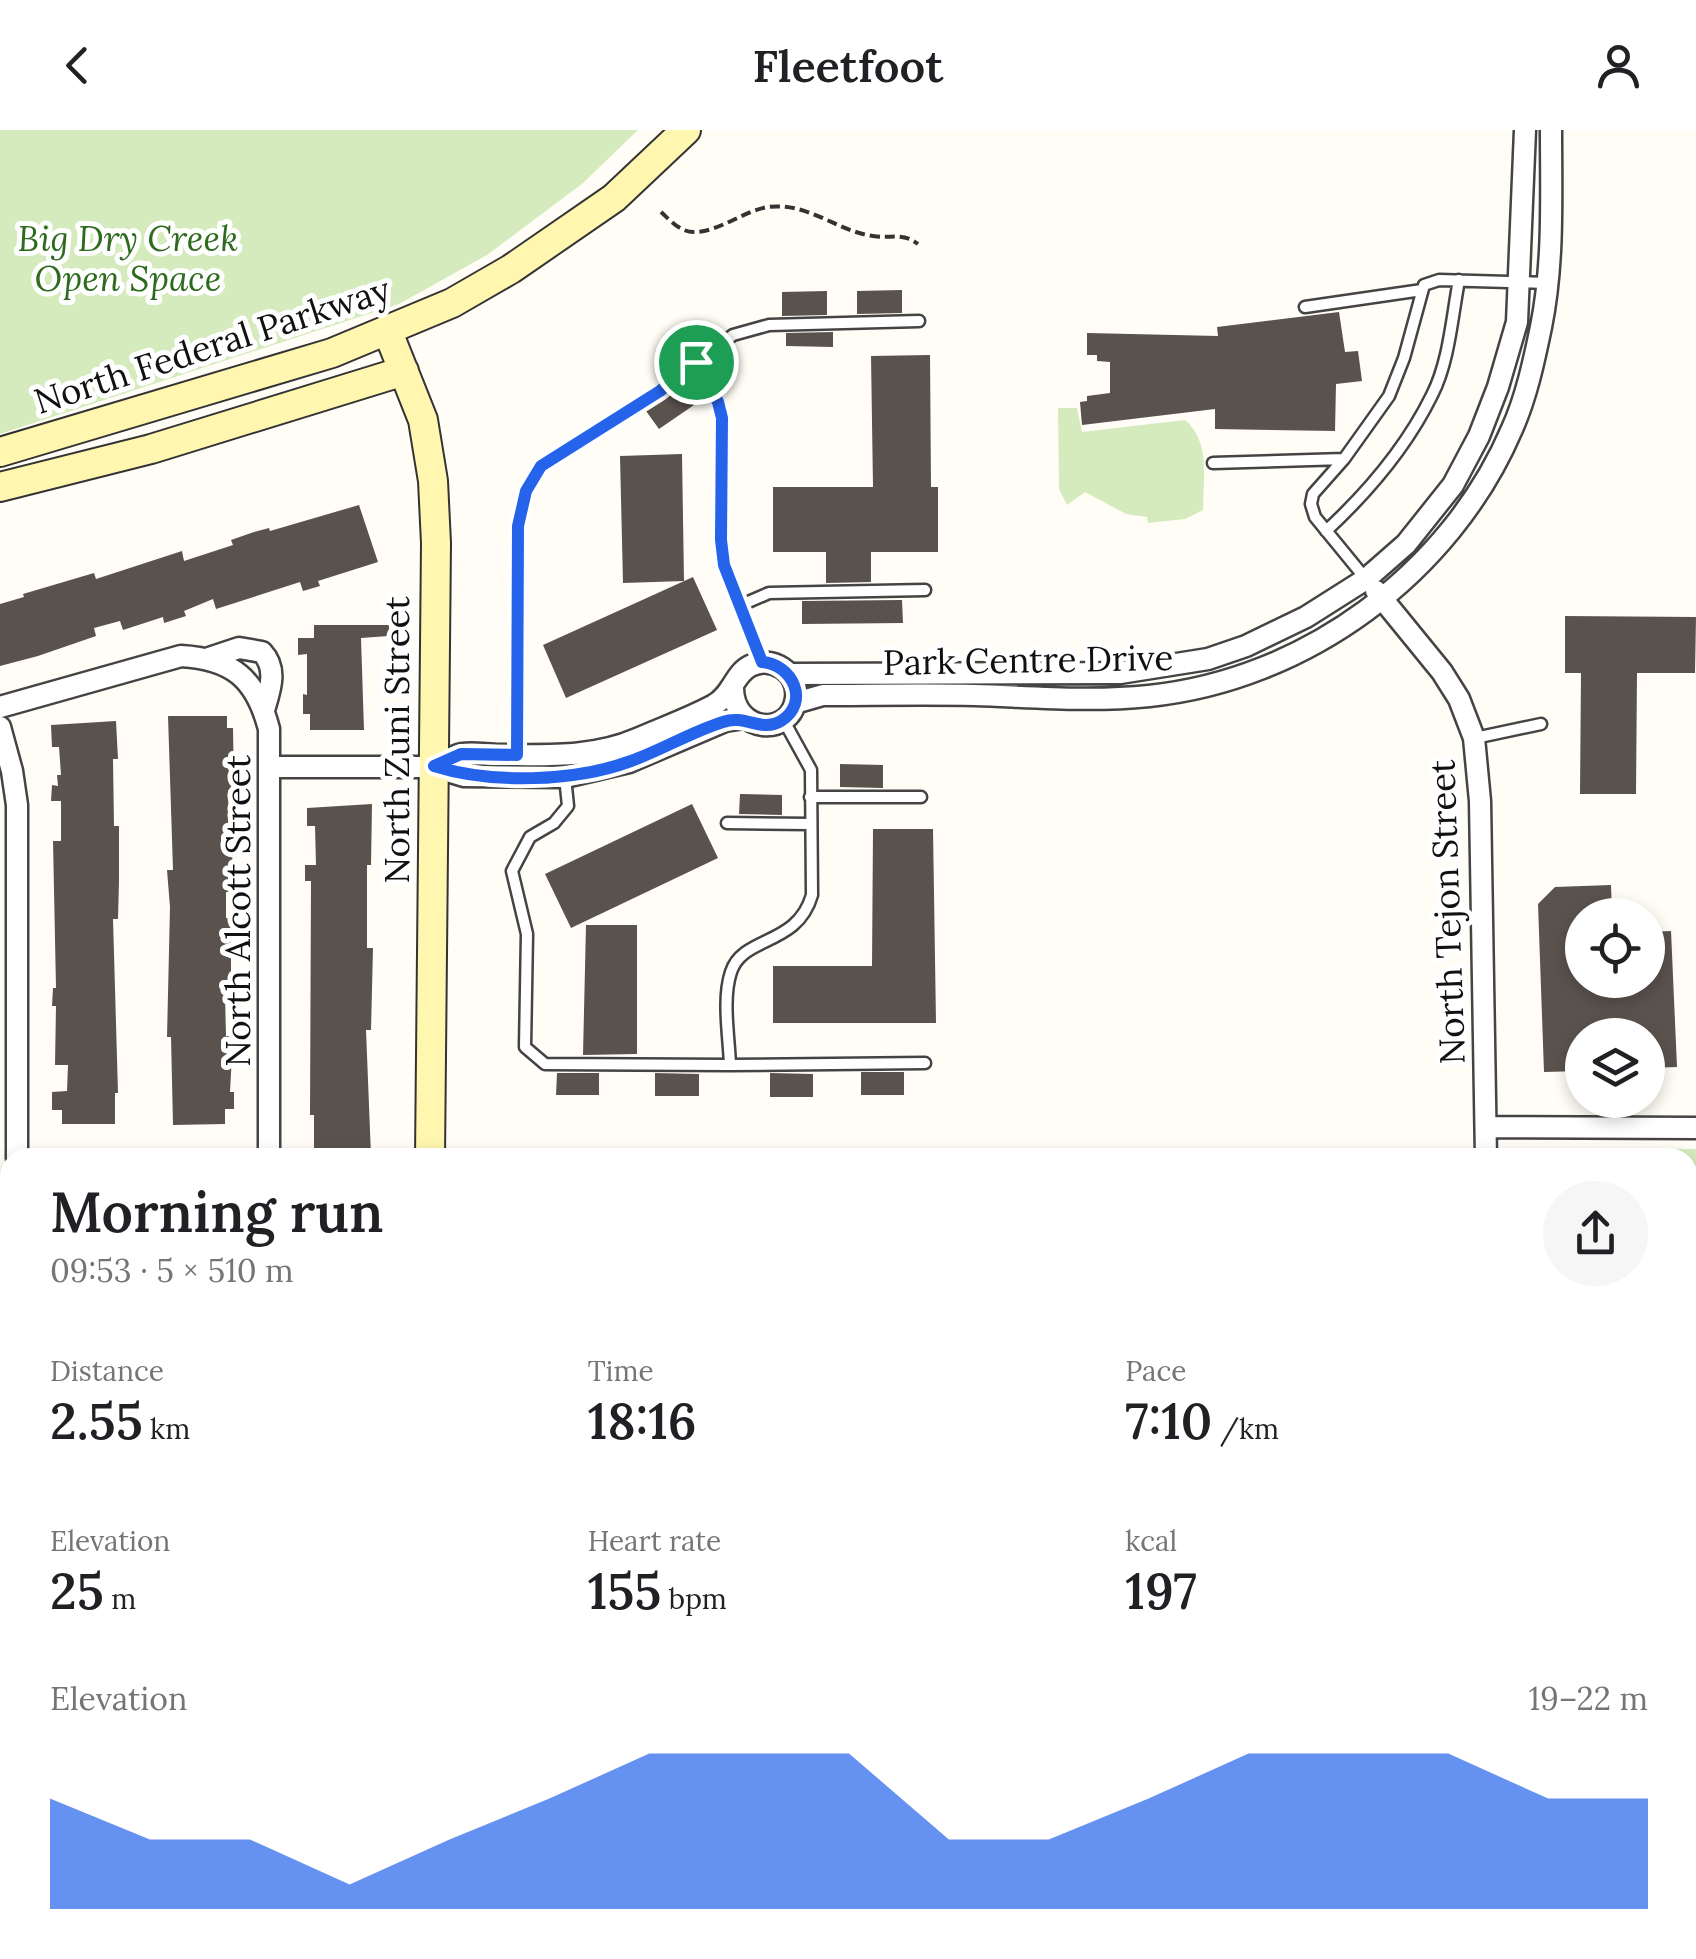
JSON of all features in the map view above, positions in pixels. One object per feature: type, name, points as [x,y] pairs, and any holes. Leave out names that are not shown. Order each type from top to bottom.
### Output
[{"type":"main road","name":"North Federal Parkway","points":[[0,452],[313,358],[388,332],[452,303],[523,261],[614,198],[686,130]]},
{"type":"main road","name":"North Zuni Street","points":[[388,332],[423,420],[433,481],[430,1148]]},
{"type":"main road","points":[[0,486],[150,450],[404,371]]},
{"type":"street","name":"Park Centre Drive","points":[[790,674],[1120,673],[1194,661],[1246,646],[1306,617],[1366,579],[1406,544],[1442,500],[1479,436],[1498,388],[1517,322],[1525,130]]},
{"type":"street","name":"Park Centre Drive","points":[[789,712],[823,695],[1076,699],[1148,696],[1192,689],[1262,668],[1312,646],[1382,599],[1432,552],[1463,513],[1506,440],[1527,381],[1547,283],[1551,130]]},
{"type":"street","name":"North Tejon Street","points":[[1366,579],[1442,672],[1459,699],[1474,738],[1480,801],[1486,1148]]},
{"type":"street","points":[[0,707],[181,656],[209,658],[239,648],[262,652],[268,659],[272,680],[264,710]]},
{"type":"street","name":"North Alcott Street","points":[[209,658],[240,674],[256,693],[269,729],[269,1148]]},
{"type":"street","points":[[270,766],[434,766],[464,776],[565,777],[629,762],[725,720],[744,718],[763,726],[789,712],[796,693],[790,674],[772,663],[762,662],[743,671],[733,690],[716,704],[630,742],[566,756],[461,754],[434,766]]},
{"type":"street","points":[[733,690],[744,718]]},
{"type":"street","points":[[0,727],[16,805],[16,1148]]},
{"type":"street","points":[[1486,1127],[1696,1128]]},
{"type":"lane","points":[[1326,532],[1368,489],[1434,392],[1459,280]]},
{"type":"lane","points":[[1366,579],[1315,517],[1311,504],[1313,494],[1344,459],[1389,396],[1404,358],[1422,290],[1430,281],[1547,283]]},
{"type":"lane","points":[[1305,308],[1422,290]]},
{"type":"lane","points":[[517,755],[518,526],[526,491],[541,466],[660,391],[733,335],[769,325],[919,321]]},
{"type":"lane","points":[[696,362],[718,402],[722,418],[724,565],[762,662]]},
{"type":"lane","points":[[1213,463],[1344,459]]},
{"type":"lane","points":[[740,606],[769,593],[925,590]]},
{"type":"lane","points":[[730,1065],[728,985],[732,968],[742,955],[798,924],[812,895],[811,770],[789,712]]},
{"type":"lane","points":[[1474,738],[1541,724]]},
{"type":"lane","points":[[565,777],[568,806],[554,823],[530,837],[512,871],[527,934],[525,1047],[545,1064],[925,1062]]},
{"type":"lane","points":[[810,797],[921,797]]},
{"type":"lane","points":[[727,823],[810,824]]},
{"type":"path","points":[[661,212],[677,227],[692,232],[771,206],[799,208],[851,230],[875,237],[906,235],[918,244]]},
{"type":"green space","name":"Big Dry Creek Open Space","points":[[0,130],[638,130],[583,183],[487,255],[399,304],[0,434]]},
{"type":"green space","points":[[1058,408],[1077,408],[1082,432],[1185,420],[1202,450],[1203,510],[1185,519],[1148,523],[1147,517],[1126,514],[1085,492],[1067,505],[1059,489]]},
{"type":"building","points":[[902,290],[902,313],[857,314],[857,291]]},
{"type":"building","points":[[827,291],[827,315],[782,316],[782,292]]},
{"type":"building","points":[[1339,312],[1345,352],[1358,351],[1362,381],[1336,384],[1335,431],[1215,429],[1215,409],[1082,425],[1080,402],[1087,401],[1087,396],[1110,393],[1110,362],[1087,355],[1087,333],[1218,336],[1217,327]]},
{"type":"building","points":[[833,332],[833,347],[786,346],[786,333]]},
{"type":"building","points":[[930,355],[931,487],[938,487],[938,552],[871,552],[871,582],[826,583],[826,552],[773,552],[773,487],[873,487],[871,356]]},
{"type":"building","points":[[682,387],[694,405],[659,429],[646,411]]},
{"type":"building","points":[[682,454],[684,581],[623,583],[620,456]]},
{"type":"building","points":[[359,505],[378,562],[318,581],[320,586],[303,591],[300,582],[216,609],[213,599],[184,611],[186,616],[164,623],[163,617],[123,630],[120,621],[94,628],[96,636],[0,666],[0,604],[94,573],[96,579],[182,551],[184,561],[233,545],[231,540],[254,532],[269,528],[270,531]]},
{"type":"building","points":[[693,577],[717,630],[566,698],[543,645]]},
{"type":"building","points":[[902,600],[903,623],[802,624],[802,601]]},
{"type":"building","points":[[1565,616],[1696,617],[1695,673],[1637,673],[1636,794],[1580,794],[1581,673],[1565,673]]},
{"type":"building","points":[[314,625],[389,625],[389,636],[361,638],[364,730],[310,730],[310,714],[303,714],[307,654],[298,655],[298,638],[314,638]]},
{"type":"building","points":[[168,716],[227,716],[227,728],[233,728],[234,790],[228,790],[229,829],[234,830],[235,846],[233,892],[226,892],[226,918],[231,918],[234,995],[225,995],[226,1036],[233,1036],[230,1092],[234,1092],[234,1109],[225,1109],[225,1124],[173,1125],[171,1037],[167,1037],[167,870],[173,870]]},
{"type":"building","points":[[116,721],[114,826],[119,826],[119,881],[118,919],[113,919],[118,1093],[115,1124],[62,1124],[62,1110],[52,1110],[52,1092],[67,1091],[68,1065],[55,1065],[56,1006],[52,1006],[56,988],[53,841],[61,841],[61,801],[51,801],[52,785],[58,786],[57,775],[61,775],[59,747],[52,747],[51,725]]},
{"type":"building","points":[[840,764],[883,765],[883,788],[840,787]]},
{"type":"building","points":[[740,794],[782,795],[782,815],[739,814]]},
{"type":"building","points":[[372,804],[371,865],[367,865],[367,948],[373,948],[371,1030],[366,1030],[371,1148],[314,1148],[314,1115],[310,1115],[311,881],[305,881],[305,865],[316,865],[315,826],[307,826],[307,808]]},
{"type":"building","points":[[692,804],[718,858],[571,928],[545,874]]},
{"type":"building","points":[[873,829],[933,829],[936,1023],[773,1023],[773,966],[872,966]]},
{"type":"building","points":[[1611,885],[1611,898],[1565,898],[1565,998],[1665,998],[1665,931],[1671,931],[1677,1067],[1665,1067],[1665,1018],[1565,1018],[1565,1071],[1544,1072],[1538,904],[1555,887]]},
{"type":"building","points":[[586,925],[637,925],[637,1054],[583,1055]]},
{"type":"building","points":[[861,1072],[904,1072],[904,1095],[861,1095]]},
{"type":"building","points":[[557,1073],[599,1073],[599,1095],[556,1095]]},
{"type":"building","points":[[655,1073],[699,1074],[699,1096],[655,1096]]},
{"type":"building","points":[[770,1073],[813,1074],[813,1097],[770,1097]]},
{"type":"route","points":[[696,362],[718,402],[722,418],[724,565],[762,662],[782,667],[790,674],[796,693],[790,713],[783,720],[763,726],[744,718],[725,720],[629,762],[565,777],[464,776],[434,766],[461,754],[517,755],[518,526],[526,491],[541,466],[660,391],[696,362]]}]
